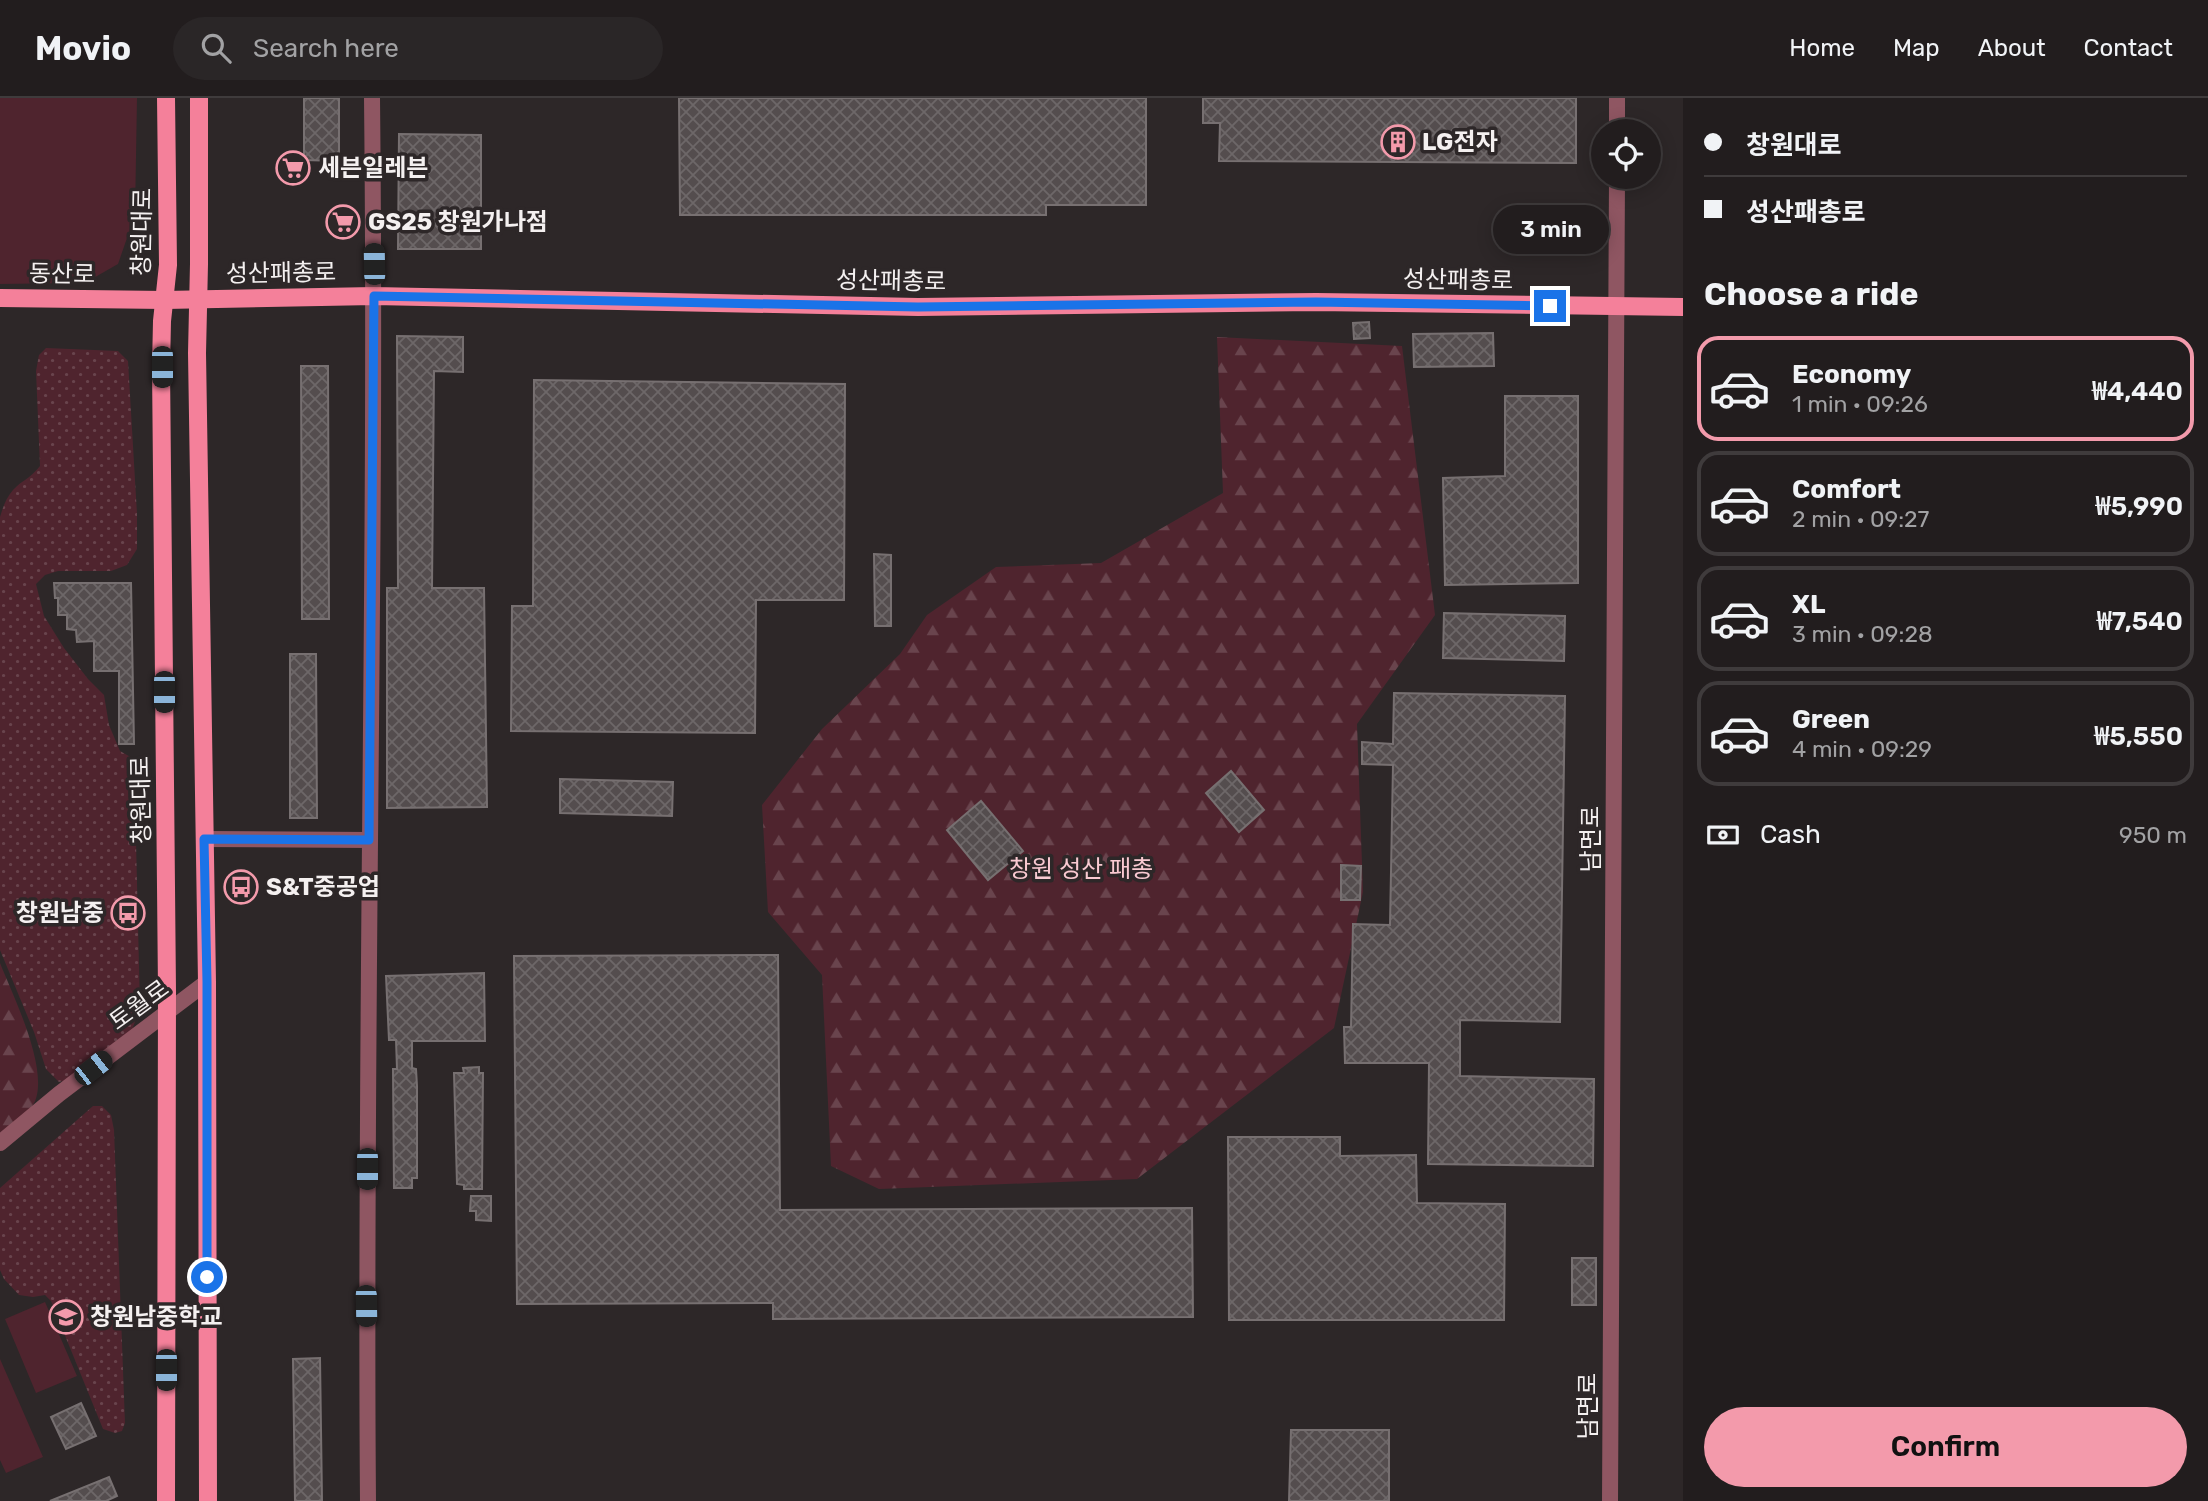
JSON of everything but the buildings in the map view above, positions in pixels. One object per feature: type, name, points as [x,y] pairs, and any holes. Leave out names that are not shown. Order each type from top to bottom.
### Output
[{"type":"main road","name":"창원대로","points":[[166,98],[168,265],[164,300],[162,381],[167,1013],[166,1501]]},
{"type":"main road","points":[[199,98],[197,353],[207,982],[208,1501]]},
{"type":"main road","name":"성산패총로","points":[[164,300],[374,296],[918,307],[1316,302],[1678,307]]},
{"type":"main road","name":"동산로","points":[[0,298],[164,300]]},
{"type":"street","points":[[368,1501],[366,1306],[374,296],[372,98]]},
{"type":"street","points":[[1617,119],[1618,98]]},
{"type":"street","name":"남면로","points":[[1610,1501],[1617,189]]},
{"type":"street","points":[[204,839],[369,840]]},
{"type":"street","name":"토월로","points":[[0,1143],[67,1088],[207,982]]},
{"type":"green space","points":[[0,98],[137,98],[135,215],[118,264],[90,280],[74,283],[0,284]]},
{"type":"green space","name":"창원 성산 패총","points":[[1217,337],[1402,346],[1435,615],[1357,724],[1363,892],[1334,1028],[1137,1179],[879,1189],[831,1166],[822,975],[768,912],[762,805],[822,729],[900,654],[927,615],[996,567],[1101,563],[1223,493]]},
{"type":"green space","points":[[46,348],[118,351],[128,361],[137,514],[137,549],[127,565],[111,571],[58,571],[45,575],[36,584],[44,616],[64,648],[104,695],[109,725],[120,751],[134,759],[140,1007],[132,1030],[78,1077],[59,1082],[46,1069],[34,1032],[0,950],[0,517],[11,493],[40,466],[36,371],[39,355]]},
{"type":"green space","points":[[0,963],[22,1015],[38,1079],[37,1096],[30,1109],[0,1133]]},
{"type":"green space","points":[[93,1106],[102,1106],[111,1115],[114,1130],[125,1423],[122,1431],[115,1433],[103,1429],[51,1301],[45,1295],[19,1295],[4,1279],[0,1270],[0,1188]]},
{"type":"green space","points":[[45,1302],[77,1376],[36,1393],[5,1319]]},
{"type":"green space","points":[[0,1359],[43,1457],[6,1473],[0,1460]]},
{"type":"place","name":"LG전자","points":[[1398,142]]},
{"type":"place","name":"세븐일레븐","points":[[293,168]]},
{"type":"place","name":"GS25 창원가나점","points":[[343,222]]},
{"type":"place","name":"S&T중공업","points":[[241,887]]},
{"type":"place","name":"창원남중","points":[[128,913]]},
{"type":"place","name":"창원남중학교","points":[[66,1317]]},
{"type":"route","points":[[207,1277],[204,839],[369,840],[374,296],[918,307],[1316,302],[1550,306]]}]
